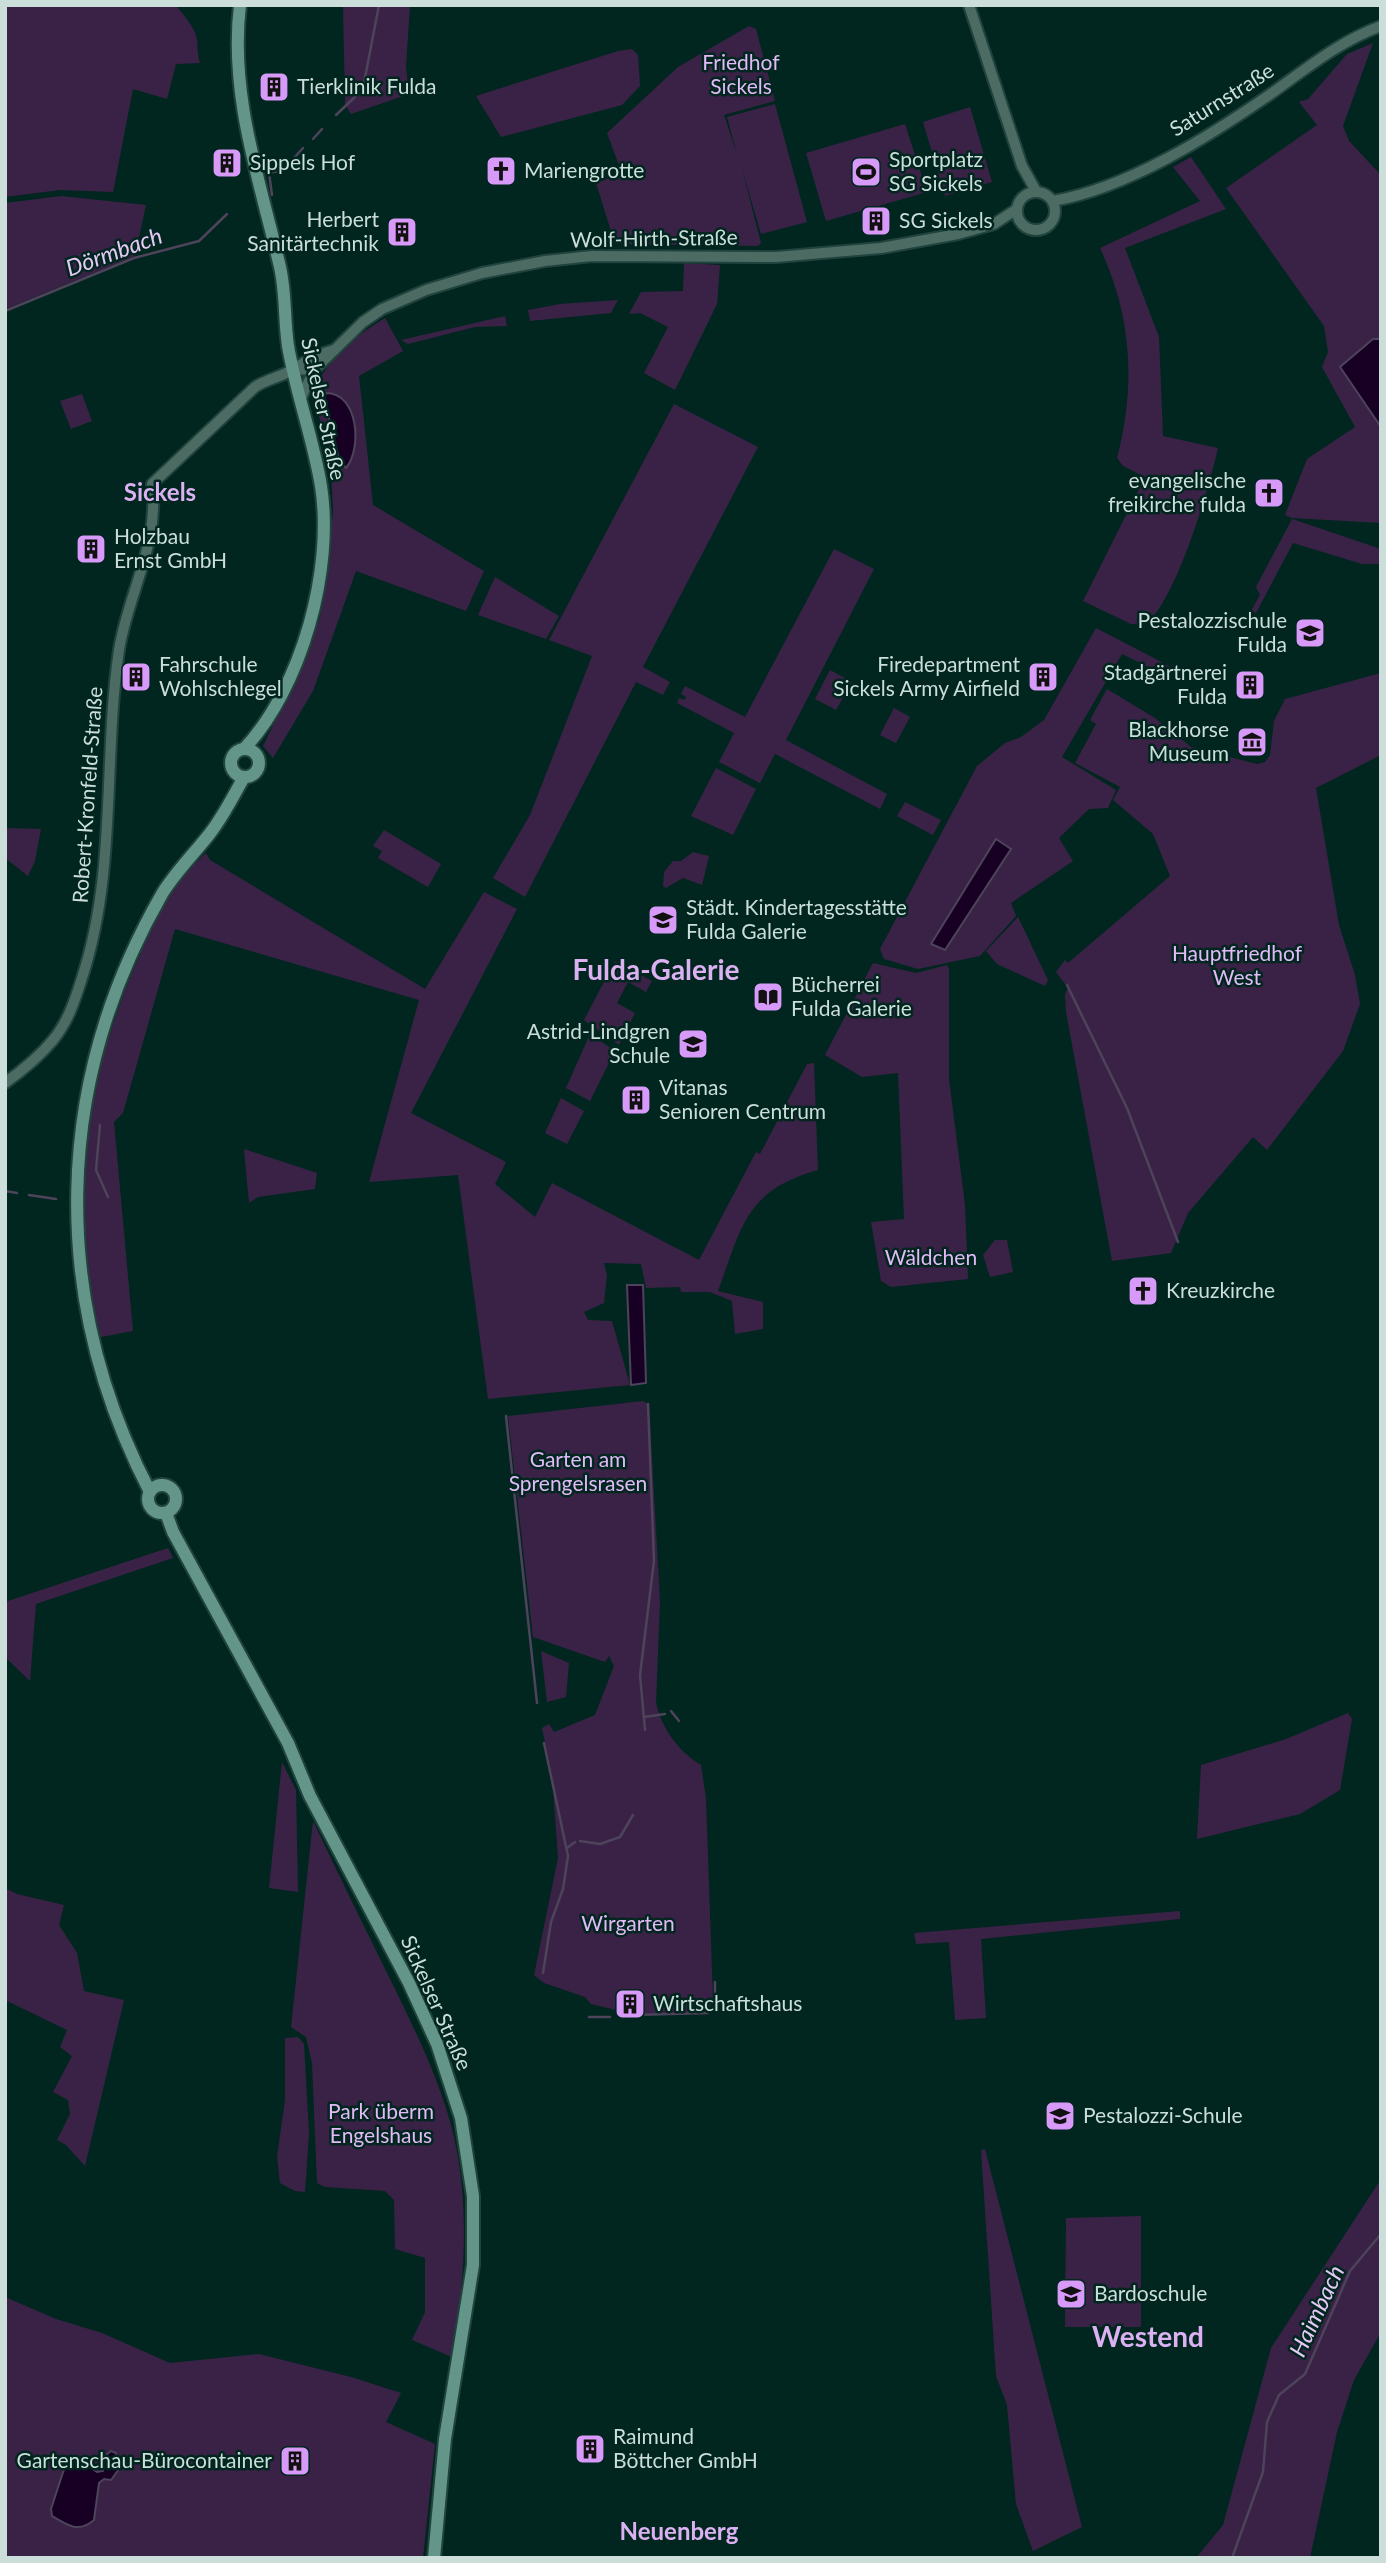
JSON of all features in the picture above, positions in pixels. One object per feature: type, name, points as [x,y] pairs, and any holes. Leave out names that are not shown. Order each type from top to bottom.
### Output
[{"type":"main road","name":"Sickelser Straße","points":[[240,5],[237,57],[241,95],[285,290],[288,345],[317,467],[324,513],[318,587],[300,653],[260,730],[244,749]]},
{"type":"main road","name":"Sickelser Straße","points":[[257,756],[260,730]]},
{"type":"main road","points":[[155,1488],[148,1502],[153,1510],[166,1513],[175,1505],[176,1496],[173,1490],[155,1488],[140,1467],[102,1372],[82,1285],[76,1204],[83,1108],[108,1012],[139,938],[170,882],[213,830],[232,797],[240,775],[232,759],[244,749],[257,756],[258,769],[252,775],[240,775]]},
{"type":"main road","name":"Sickelser Straße","points":[[166,1513],[173,1532],[239,1658],[288,1743],[310,1796],[409,1983],[444,2061],[465,2136],[473,2196],[472,2265],[463,2344],[440,2474],[434,2558]]},
{"type":"street","points":[[969,5],[1031,193]]},
{"type":"street","name":"Saturnstraße","points":[[1055,206],[1190,144],[1257,103],[1332,50],[1381,26]]},
{"type":"street","points":[[1031,193],[1046,194],[1055,206],[1051,223],[1041,230],[1023,225],[1017,209],[1031,193]]},
{"type":"street","name":"Wolf-Hirth-Straße","points":[[994,224],[1017,209]]},
{"type":"street","name":"Wolf-Hirth-Straße","points":[[314,370],[363,322],[400,300],[463,278],[525,264],[617,255],[818,255],[920,242],[994,224],[1023,225]]},
{"type":"street","name":"Wolf-Hirth-Straße","points":[[152,484],[255,387],[294,369],[303,360],[334,350]]},
{"type":"street","points":[[294,369],[314,370],[301,398]]},
{"type":"street","name":"Robert-Kronfeld-Straße","points":[[5,1083],[36,1059],[61,1028],[76,996],[93,941],[104,872],[120,648],[148,545],[152,484]]},
{"type":"green space","points":[[5,5],[176,5],[192,26],[200,63],[176,64],[167,99],[133,89],[113,192],[60,190],[5,197]]},
{"type":"green space","points":[[343,5],[410,5],[406,67],[409,94],[351,114],[345,104]]},
{"type":"green space","name":"Friedhof Sickels","points":[[749,26],[756,29],[775,101],[724,115],[737,154],[727,117],[775,104],[807,222],[761,234],[742,169],[761,243],[758,246],[615,244],[596,183],[618,174],[620,168],[607,133],[678,67]]},
{"type":"green space","points":[[1373,43],[1343,126],[1349,141],[1381,175],[1381,523],[1292,518],[1285,515],[1307,459],[1355,427],[1322,367],[1328,352],[1324,326],[1226,188],[1317,125],[1299,102],[1308,99],[1347,54]]},
{"type":"green space","points":[[632,49],[638,55],[640,86],[622,105],[501,137],[476,96],[618,51]]},
{"type":"green space","points":[[970,107],[992,182],[945,196],[923,122]]},
{"type":"green space","name":"Sportplatz SG Sickels","points":[[905,124],[927,192],[826,221],[806,153]]},
{"type":"green space","points":[[1191,157],[1226,209],[1125,248],[1159,337],[1163,436],[1218,448],[1199,515],[1170,590],[1147,624],[1131,624],[1083,601],[1145,477],[1123,466],[1117,458],[1127,404],[1128,351],[1119,299],[1100,248],[1200,201],[1173,167]]},
{"type":"green space","points":[[61,196],[146,205],[135,256],[5,309],[5,203]]},
{"type":"green space","points":[[684,263],[720,265],[717,304],[675,390],[644,373],[668,327],[640,313],[629,314],[641,292],[683,291]]},
{"type":"green space","points":[[618,300],[611,313],[530,321],[528,310],[560,304]]},
{"type":"green space","points":[[505,316],[507,326],[475,327],[408,344],[401,340]]},
{"type":"green space","points":[[385,318],[403,351],[359,376],[373,505],[484,571],[466,611],[356,571],[313,691],[273,758],[263,746],[307,655],[320,617],[326,581],[333,511],[331,470],[314,393],[333,360],[364,332]]},
{"type":"green space","points":[[82,394],[92,421],[71,429],[60,401]]},
{"type":"green space","points":[[674,404],[758,447],[643,667],[670,682],[663,695],[636,682],[525,897],[493,878],[530,815],[592,656],[549,640]]},
{"type":"green space","points":[[1292,519],[1381,549],[1381,564],[1362,564],[1293,543],[1256,613],[1251,611],[1260,595],[1256,587]]},
{"type":"green space","points":[[834,549],[874,569],[786,740],[887,794],[880,809],[775,754],[760,783],[719,762],[734,733],[677,703],[679,698],[684,700],[686,697],[681,694],[685,686],[745,717]]},
{"type":"green space","points":[[495,577],[559,616],[546,639],[478,615]]},
{"type":"green space","points":[[1096,628],[1175,669],[1169,677],[1122,654],[1062,757],[1116,790],[1108,808],[1089,809],[1059,838],[1073,861],[1011,903],[1016,916],[980,956],[918,969],[884,959],[880,949],[977,766],[1005,743],[1021,737],[1044,720]]},
{"type":"green space","points":[[830,670],[852,682],[836,710],[815,699]]},
{"type":"green space","name":"Hauptfriedhof West","points":[[1381,673],[1381,755],[1316,788],[1339,925],[1355,975],[1360,1004],[1343,1051],[1267,1150],[1253,1137],[1188,1213],[1171,1253],[1112,1261],[1066,1012],[1065,994],[1068,988],[1056,972],[1065,960],[1068,963],[1170,876],[1153,834],[1113,800],[1120,787],[1075,763],[1096,724],[1090,720],[1107,689],[1155,718],[1191,747],[1257,764],[1265,762],[1270,755],[1274,721],[1285,699]]},
{"type":"green space","points":[[894,708],[910,717],[896,743],[880,735]]},
{"type":"green space","points":[[716,768],[756,789],[733,835],[691,816]]},
{"type":"green space","points":[[905,802],[941,820],[933,835],[897,816]]},
{"type":"green space","points":[[5,828],[41,829],[35,861],[28,876],[5,858]]},
{"type":"green space","points":[[384,830],[441,864],[428,887],[378,858],[382,851],[373,846]]},
{"type":"green space","points":[[693,852],[709,856],[702,885],[683,878],[666,888],[663,886],[664,872],[673,861],[681,861]]},
{"type":"green space","points":[[206,853],[210,860],[425,989],[484,892],[517,909],[411,1113],[506,1162],[495,1184],[535,1217],[552,1183],[699,1260],[756,1152],[760,1154],[807,1064],[814,1063],[818,1170],[775,1188],[761,1200],[741,1229],[718,1291],[763,1302],[763,1329],[735,1334],[732,1301],[710,1292],[681,1292],[680,1287],[646,1288],[641,1264],[604,1263],[607,1275],[604,1303],[584,1312],[588,1320],[612,1321],[630,1385],[488,1399],[458,1175],[369,1182],[419,1000],[175,929],[123,1113],[114,1122],[133,1331],[96,1338],[79,1204],[86,1103],[125,990],[156,917],[182,876]]},
{"type":"green space","points":[[1018,917],[1048,980],[1045,986],[997,964],[986,951]]},
{"type":"green space","points":[[615,961],[652,981],[646,992],[628,982],[617,1003],[635,1013],[619,1045],[584,1020]]},
{"type":"green space","name":"Wäldchen","points":[[873,963],[916,973],[947,965],[949,969],[949,1079],[965,1205],[968,1279],[891,1287],[881,1281],[871,1222],[904,1219],[898,1073],[862,1077],[825,1055]]},
{"type":"green space","points":[[590,1034],[615,1051],[590,1101],[566,1088]]},
{"type":"green space","points":[[561,1098],[584,1111],[567,1144],[545,1133]]},
{"type":"green space","points":[[244,1149],[317,1173],[315,1189],[258,1197],[249,1203]]},
{"type":"green space","points":[[995,1240],[1007,1240],[1013,1272],[990,1277],[983,1255]]},
{"type":"green space","name":"Wirgarten","points":[[643,1401],[649,1405],[660,1601],[656,1703],[662,1722],[672,1738],[685,1753],[701,1765],[706,1798],[713,2001],[707,2013],[632,2014],[591,2004],[585,1997],[544,1983],[534,1975],[558,1858],[552,1775],[542,1728],[549,1724],[554,1732],[595,1715],[614,1666],[609,1656],[605,1662],[533,1637],[508,1416]]},
{"type":"green space","points":[[168,1548],[173,1558],[36,1604],[30,1681],[5,1657],[5,1602]]},
{"type":"green space","points":[[541,1651],[569,1663],[566,1697],[547,1702]]},
{"type":"green space","points":[[1348,1713],[1352,1719],[1340,1790],[1300,1814],[1197,1839],[1201,1765],[1286,1739]]},
{"type":"green space","points":[[282,1762],[296,1790],[298,1892],[269,1888]]},
{"type":"green space","name":"Park überm Engelshaus","points":[[313,1821],[416,2032],[439,2087],[451,2125],[464,2211],[463,2270],[452,2357],[412,2340],[425,2312],[425,2258],[395,2249],[394,2200],[385,2191],[325,2187],[317,2183],[312,2063],[306,2037],[291,2027]]},
{"type":"green space","points":[[5,1888],[17,1894],[64,1905],[59,1925],[77,1953],[84,1991],[124,2000],[85,2166],[66,2145],[57,2140],[70,2114],[68,2100],[53,2092],[72,2056],[60,2047],[67,2030],[5,2000]]},
{"type":"green space","points":[[1180,1911],[1180,1919],[981,1939],[986,2018],[955,2020],[949,1942],[916,1944],[914,1933]]},
{"type":"green space","points":[[298,2037],[304,2044],[309,2133],[305,2192],[295,2191],[280,2183],[277,2157],[285,2100],[285,2038]]},
{"type":"green space","points":[[985,2149],[1082,2527],[1033,2551],[1016,2504],[1007,2405],[996,2376],[981,2150]]},
{"type":"green space","points":[[1381,2179],[1381,2332],[1354,2380],[1337,2432],[1310,2558],[1196,2558],[1223,2525],[1271,2348]]},
{"type":"green space","points":[[1141,2216],[1141,2327],[1065,2327],[1066,2218]]},
{"type":"green space","points":[[5,2297],[56,2319],[102,2333],[170,2363],[259,2354],[351,2377],[401,2393],[386,2422],[435,2444],[423,2558],[5,2558]]},
{"type":"shaded area","points":[[1373,339],[1381,339],[1381,427],[1340,367]]},
{"type":"shaded area","points":[[326,393],[337,395],[345,402],[354,423],[354,448],[346,468],[339,459],[324,398]]},
{"type":"shaded area","points":[[996,839],[1011,849],[945,950],[931,944]]},
{"type":"shaded area","points":[[627,1285],[643,1285],[646,1383],[631,1385]]},
{"type":"shaded area","points":[[111,2451],[116,2453],[119,2469],[111,2480],[104,2479],[99,2483],[94,2520],[83,2526],[73,2527],[52,2516],[51,2509],[67,2460],[77,2459],[97,2472],[103,2471],[105,2456]]},
{"type":"waterway","name":"Dörmbach","points":[[336,115],[355,97],[364,83],[379,5]]},
{"type":"waterway","name":"Dörmbach","points":[[313,139],[322,129]]},
{"type":"waterway","name":"Dörmbach","points":[[272,195],[269,173],[283,170],[303,148]]},
{"type":"waterway","name":"Dörmbach","points":[[5,311],[134,258],[199,241],[227,214]]},
{"type":"waterway","points":[[1067,985],[1127,1108],[1178,1242]]},
{"type":"waterway","points":[[100,1125],[96,1170],[108,1197]]},
{"type":"waterway","points":[[5,1191],[17,1193]]},
{"type":"waterway","points":[[29,1195],[56,1199]]},
{"type":"waterway","points":[[645,1730],[640,1675],[654,1561],[648,1404]]},
{"type":"waterway","points":[[506,1416],[537,1703]]},
{"type":"waterway","points":[[671,1711],[679,1721]]},
{"type":"waterway","points":[[644,1717],[665,1714]]},
{"type":"waterway","points":[[543,1973],[551,1922],[563,1889],[568,1856],[544,1743]]},
{"type":"waterway","points":[[580,1841],[600,1844],[620,1837],[633,1815]]},
{"type":"waterway","points":[[567,1848],[575,1842]]},
{"type":"waterway","points":[[715,1982],[715,2006]]},
{"type":"waterway","points":[[633,2015],[708,2013]]},
{"type":"waterway","points":[[589,2017],[610,2017]]},
{"type":"waterway","name":"Haimbach","points":[[1232,2558],[1263,2472],[1267,2422],[1279,2395],[1305,2374],[1350,2271],[1381,2234]]},
{"type":"place","name":"Tierklinik Fulda","points":[[274,87]]},
{"type":"place","name":"Sippels Hof","points":[[227,163]]},
{"type":"place","name":"Mariengrotte","points":[[501,171]]},
{"type":"place","name":"Sportplatz SG Sickels","points":[[866,172]]},
{"type":"place","name":"SG Sickels","points":[[876,221]]},
{"type":"place","name":"Herbert Sanitärtechnik","points":[[402,232]]},
{"type":"place","name":"evangelische freikirche fulda","points":[[1269,493]]},
{"type":"place","name":"Holzbau Ernst GmbH","points":[[91,549]]},
{"type":"place","name":"Pestalozzischule Fulda","points":[[1310,633]]},
{"type":"place","name":"Fahrschule Wohlschlegel","points":[[136,677]]},
{"type":"place","name":"Firedepartment Sickels Army Airfield","points":[[1043,677]]},
{"type":"place","name":"Stadgärtnerei Fulda","points":[[1250,685]]},
{"type":"place","name":"Blackhorse Museum","points":[[1252,742]]},
{"type":"place","name":"Städt. Kindertagesstätte Fulda Galerie","points":[[663,920]]},
{"type":"place","name":"Bücherrei Fulda Galerie","points":[[768,997]]},
{"type":"place","name":"Astrid-Lindgren Schule","points":[[693,1044]]},
{"type":"place","name":"Vitanas Senioren Centrum","points":[[636,1100]]},
{"type":"place","name":"Kreuzkirche","points":[[1143,1291]]},
{"type":"place","name":"Wirtschaftshaus","points":[[630,2004]]},
{"type":"place","name":"Pestalozzi-Schule","points":[[1060,2116]]},
{"type":"place","name":"Bardoschule","points":[[1071,2294]]},
{"type":"place","name":"Raimund Böttcher GmbH","points":[[590,2449]]},
{"type":"place","name":"Gartenschau-Bürocontainer","points":[[295,2461]]},
{"type":"district","name":"Sickels","points":[[160,493]]},
{"type":"district","name":"Fulda-Galerie","points":[[656,970]]},
{"type":"district","name":"Westend","points":[[1148,2337]]},
{"type":"district","name":"Neuenberg","points":[[679,2532]]},
{"type":"park label","name":"Garten am Sprengelsrasen","points":[[578,1472]]}]
